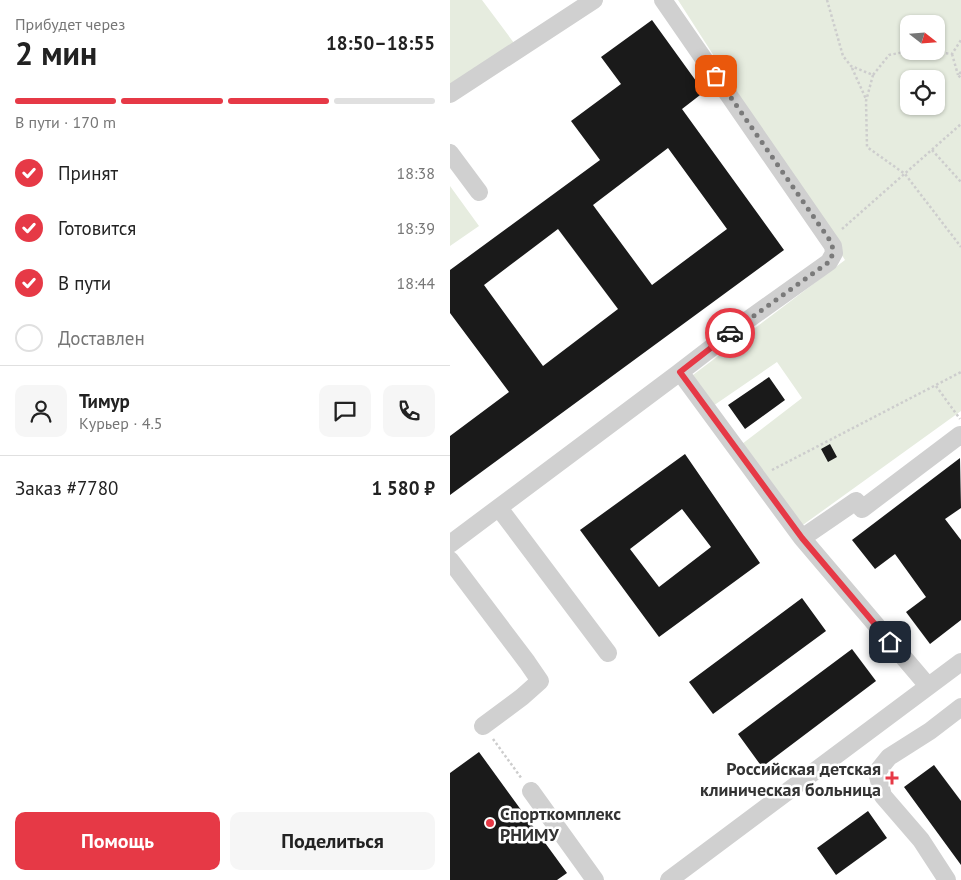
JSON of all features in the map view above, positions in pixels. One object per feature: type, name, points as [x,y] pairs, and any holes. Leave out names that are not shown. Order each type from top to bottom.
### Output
[{"type":"lane","points":[[450,94],[594,0]]},
{"type":"lane","points":[[450,544],[748,319],[829,262],[834,253],[829,239],[663,0]]},
{"type":"lane","points":[[450,153],[479,192]]},
{"type":"lane","points":[[680,372],[802,538],[928,686]]},
{"type":"lane","points":[[802,538],[856,501],[862,509],[960,435],[961,437]]},
{"type":"lane","points":[[499,508],[608,653]]},
{"type":"lane","points":[[450,560],[540,682],[483,726]]},
{"type":"lane","points":[[668,880],[961,662]]},
{"type":"lane","points":[[947,880],[920,840],[883,796],[877,772],[888,757],[961,707]]},
{"type":"lane","points":[[531,791],[595,880]]},
{"type":"path","points":[[827,0],[843,56],[851,66],[866,101]]},
{"type":"path","points":[[952,54],[961,40]]},
{"type":"path","points":[[900,53],[889,55],[873,75],[866,101],[867,147],[905,174],[961,247]]},
{"type":"path","points":[[945,53],[952,54]]},
{"type":"path","points":[[952,54],[961,78]]},
{"type":"path","points":[[851,66],[873,75]]},
{"type":"path","points":[[829,239],[961,124]]},
{"type":"path","points":[[932,150],[961,182]]},
{"type":"path","points":[[759,480],[773,470],[961,372]]},
{"type":"path","points":[[936,386],[961,421]]},
{"type":"path","points":[[483,726],[531,791]]},
{"type":"shaded area","points":[[450,0],[482,0],[517,47],[450,96]]},
{"type":"shaded area","points":[[678,0],[961,0],[961,411],[800,527],[742,444],[802,398],[777,362],[710,408],[689,378],[845,260]]},
{"type":"shaded area","points":[[450,186],[479,226],[450,246]]},
{"type":"building","points":[[652,20],[704,92],[682,109],[784,250],[450,495],[450,436],[509,392],[450,313],[450,270],[600,160],[571,121],[621,84],[601,57]],"holes":[[[668,148],[727,229],[652,285],[593,205]],[[558,229],[618,309],[543,366],[484,285]]]},
{"type":"building","points":[[769,377],[785,400],[745,429],[728,405]]},
{"type":"building","points":[[830,444],[837,457],[828,462],[821,449]]},
{"type":"building","points":[[685,454],[760,563],[659,637],[580,530]],"holes":[[[682,509],[711,547],[659,587],[630,549]]]},
{"type":"building","points":[[960,458],[961,508],[945,519],[961,540],[961,620],[930,644],[906,612],[926,597],[895,554],[875,569],[852,540]]},
{"type":"building","points":[[802,598],[826,631],[713,714],[689,682]]},
{"type":"building","points":[[852,649],[876,681],[762,767],[738,734]]},
{"type":"building","name":"Спорткомплекс РНИМУ","points":[[479,752],[567,873],[557,880],[450,880],[450,773]]},
{"type":"building","points":[[934,765],[961,801],[961,865],[904,787]]},
{"type":"building","points":[[868,811],[887,838],[836,875],[817,848]]},
{"type":"way so far","points":[[716,76],[829,239],[834,253],[829,262],[730,333]]},
{"type":"place","name":"Российская детская клиническая больница","points":[[892,778]]},
{"type":"place","name":"Спорткомплекс РНИМУ","points":[[490,823]]},
{"type":"route","points":[[730,333],[680,372],[802,538],[890,642]]}]
